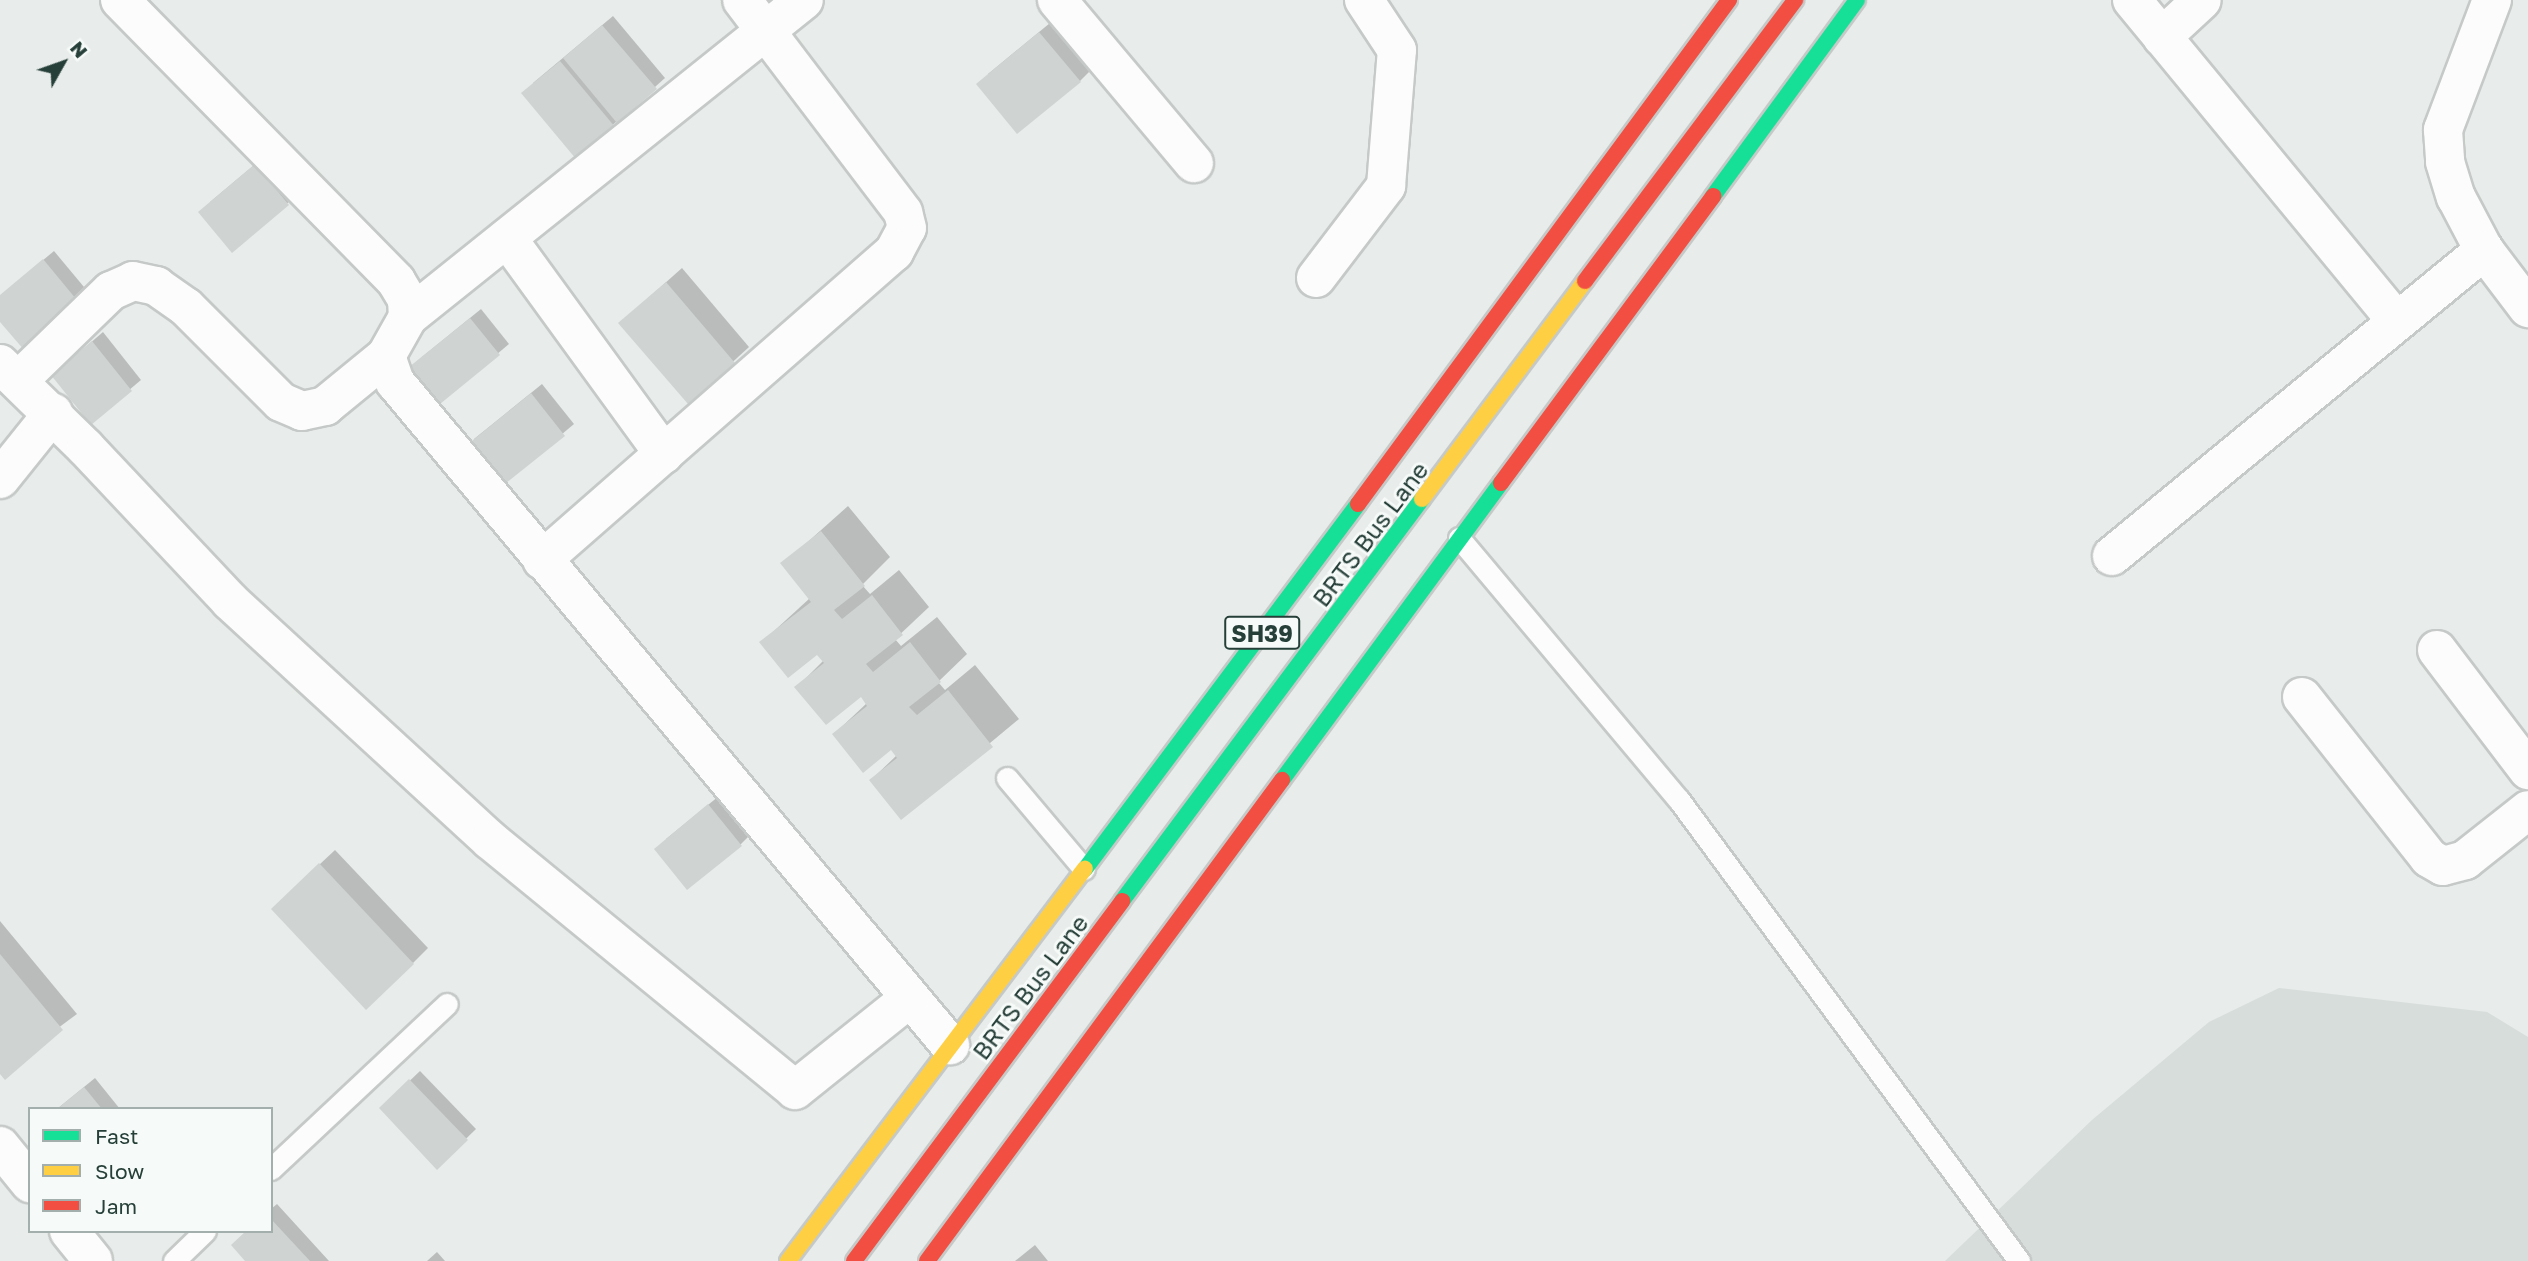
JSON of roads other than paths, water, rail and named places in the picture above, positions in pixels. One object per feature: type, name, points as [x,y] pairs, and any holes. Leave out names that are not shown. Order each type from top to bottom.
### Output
[{"type":"main road","name":"SH39","points":[[789,1261],[1084,869],[1729,0]]},
{"type":"main road","name":"BRTS Bus Lane","points":[[854,1261],[1795,0]]},
{"type":"main road","points":[[927,1261],[1857,0]]},
{"type":"street","points":[[120,0],[396,281],[407,299],[408,317]]},
{"type":"street","points":[[542,560],[894,252],[907,228],[903,212],[742,0]]},
{"type":"street","points":[[804,0],[408,317],[386,356],[325,406],[302,411],[281,402],[186,307],[156,286],[133,281],[111,291],[9,372],[53,414],[230,601],[490,840],[795,1090],[910,998]]},
{"type":"street","points":[[1057,0],[1194,163]]},
{"type":"street","points":[[1316,278],[1386,186],[1397,50],[1364,0]]},
{"type":"street","points":[[2132,0],[2397,321]]},
{"type":"street","points":[[2162,37],[2202,0]]},
{"type":"street","points":[[2492,0],[2443,130],[2445,162],[2456,197],[2484,250],[2528,309]]},
{"type":"street","points":[[507,238],[664,454]]},
{"type":"street","points":[[2112,556],[2484,250]]},
{"type":"street","points":[[386,356],[394,382],[950,1045]]},
{"type":"street","points":[[0,479],[53,414]]},
{"type":"street","points":[[2437,650],[2528,770]]},
{"type":"street","points":[[2302,697],[2429,858],[2443,866],[2465,860],[2528,810]]},
{"type":"street","points":[[0,1146],[28,1181]]},
{"type":"street","points":[[71,1233],[93,1261]]},
{"type":"lane","points":[[1459,538],[1679,800],[2019,1261]]},
{"type":"lane","points":[[1007,778],[1084,869]]},
{"type":"lane","points":[[273,1167],[447,1004]]},
{"type":"lane","points":[[174,1261],[203,1233]]}]
